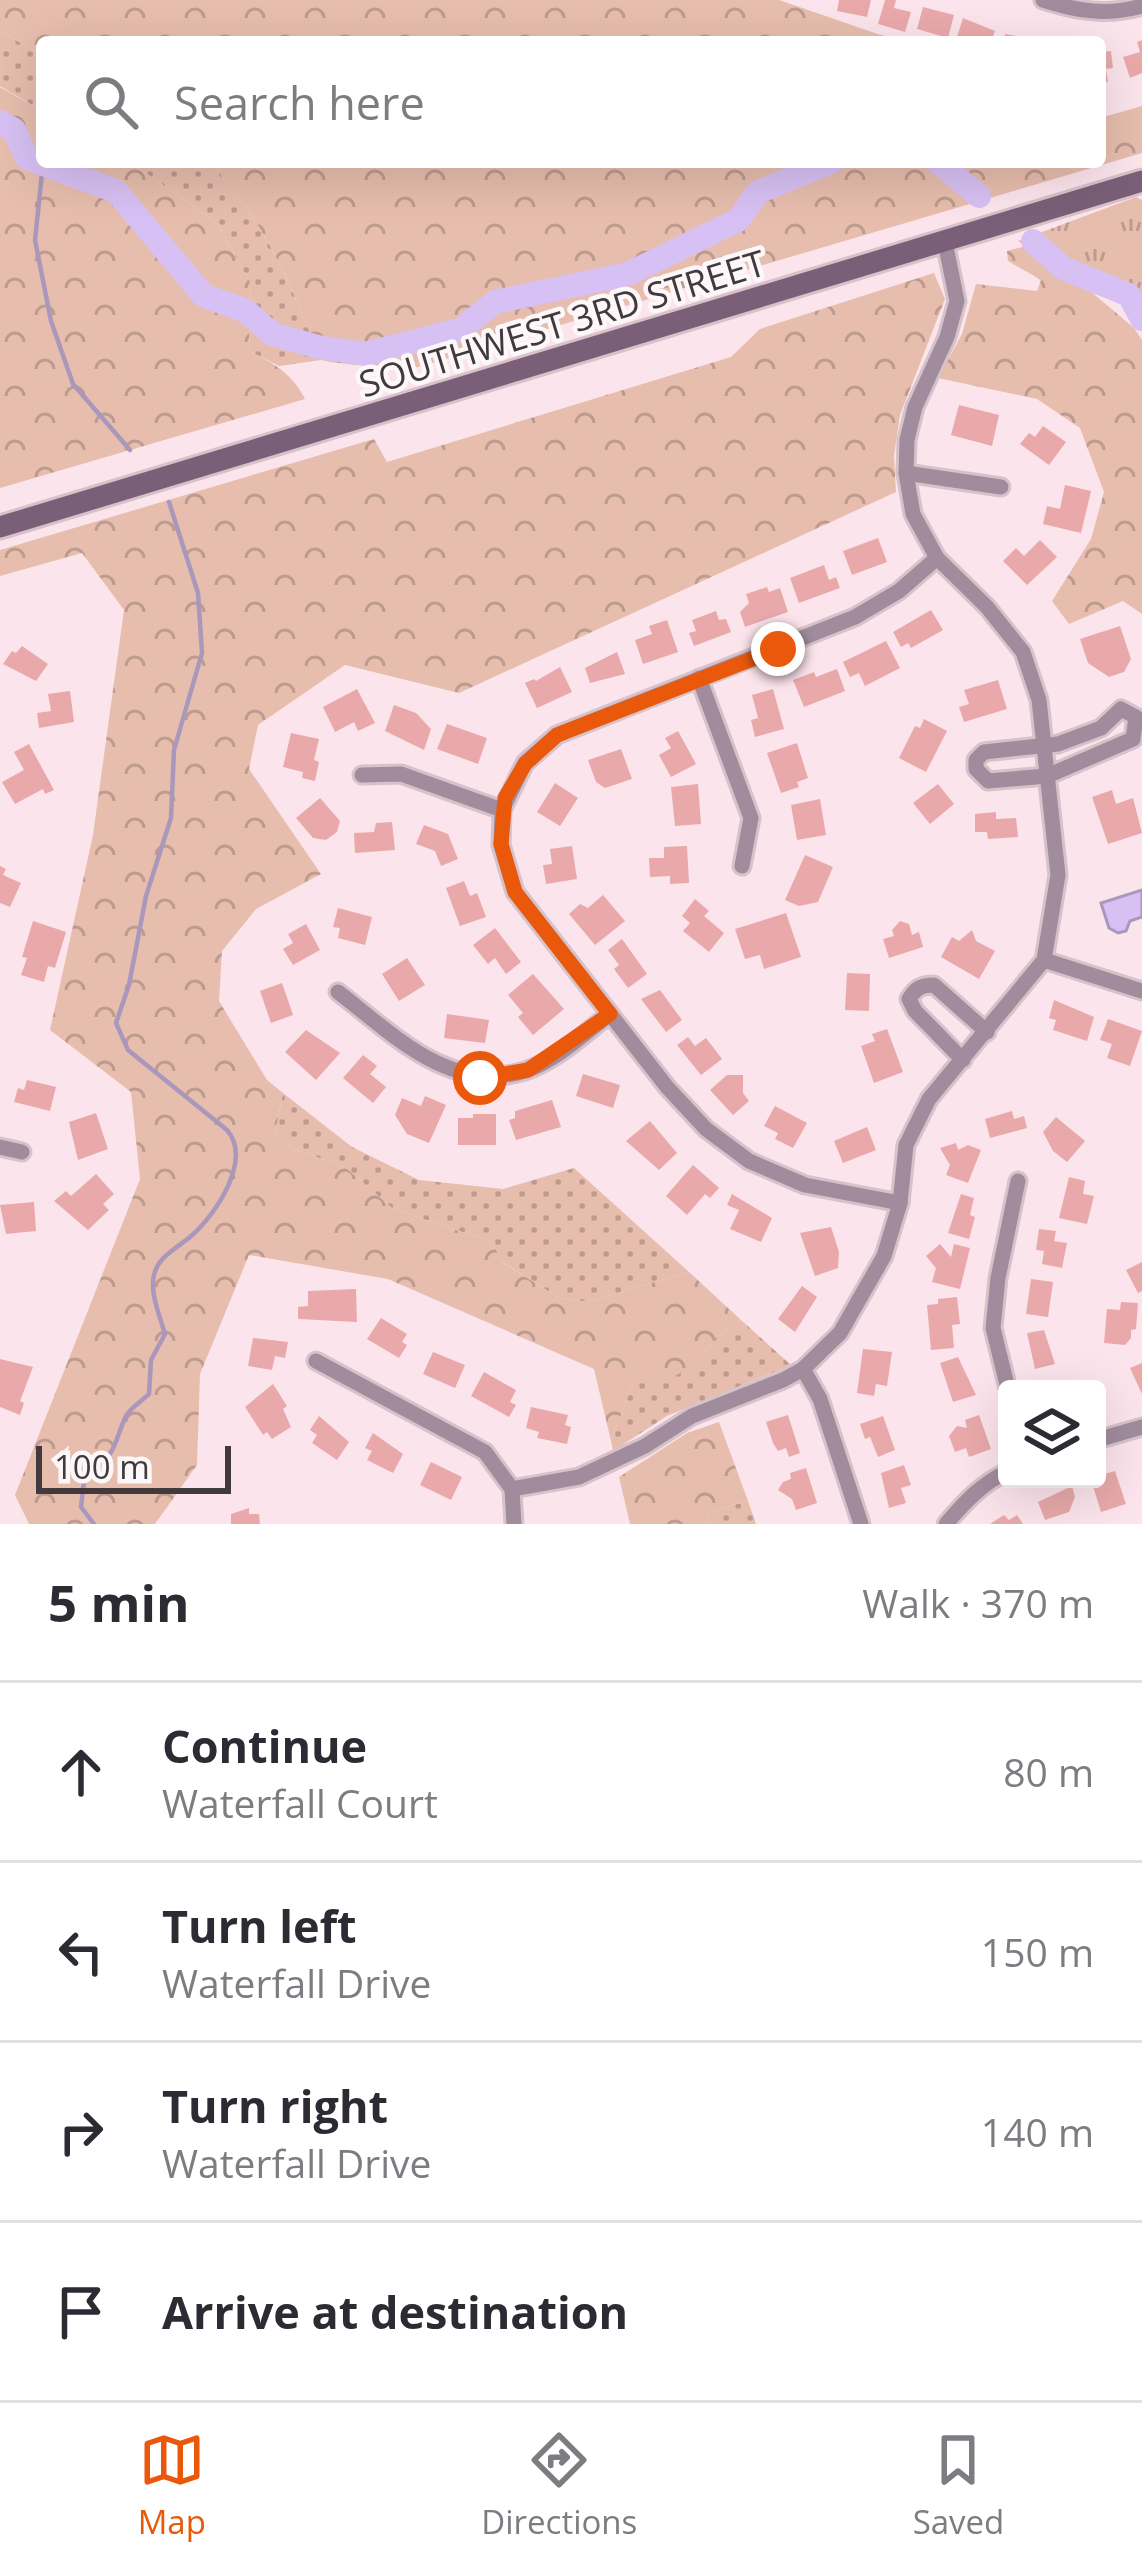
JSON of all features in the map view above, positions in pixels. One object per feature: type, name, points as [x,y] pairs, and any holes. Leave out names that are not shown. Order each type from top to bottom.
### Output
[{"type":"main road","name":"SOUTHWEST 3RD STREET","points":[[0,527],[1142,181]]},
{"type":"street","points":[[1042,0],[1080,12],[1142,6]]},
{"type":"street","points":[[512,1489],[579,1477],[692,1416],[803,1369],[840,1333],[884,1256],[900,1203],[907,1145],[929,1100],[1044,960],[1058,875],[1039,700],[1023,652],[987,607],[937,558],[913,514],[905,472],[915,407],[947,337],[957,301],[945,242]]},
{"type":"street","points":[[905,472],[1001,487]]},
{"type":"street","points":[[900,1203],[805,1185],[748,1161],[706,1129],[515,892],[501,844],[502,810],[525,764],[557,735],[855,617],[899,591],[937,558]]},
{"type":"street","points":[[699,678],[751,818],[742,866]]},
{"type":"street","points":[[1121,709],[1136,717],[1133,739],[1047,776],[988,782],[976,769],[976,760],[984,752],[1058,744],[1101,728],[1121,709]]},
{"type":"street","points":[[362,776],[401,773],[502,810]]},
{"type":"street","points":[[1044,960],[1142,991]]},
{"type":"street","points":[[963,1060],[915,1012],[909,999],[914,990],[934,985],[987,1032]]},
{"type":"street","points":[[338,992],[434,1064],[480,1078],[528,1070],[610,1014]]},
{"type":"street","points":[[0,1147],[22,1152]]},
{"type":"street","points":[[1006,1380],[993,1328],[1018,1181]]},
{"type":"street","points":[[316,1361],[485,1452],[512,1489],[514,1524]]},
{"type":"street","points":[[803,1369],[820,1399],[861,1524]]},
{"type":"street","points":[[1106,1437],[1142,1427]]},
{"type":"street","points":[[946,1524],[998,1476]]},
{"type":"green space","points":[[0,0],[779,0],[884,36],[36,36],[36,52],[0,31]]},
{"type":"green space","points":[[0,31],[36,52],[36,107],[0,86]]},
{"type":"green space","points":[[0,87],[36,108],[36,168],[139,168],[216,222],[251,284],[249,351],[288,376],[305,399],[0,488]]},
{"type":"green space","points":[[1142,106],[1142,153],[1106,164],[1106,116]]},
{"type":"green space","points":[[139,168],[215,168],[262,232],[321,360],[279,366],[249,351],[251,284],[216,222]]},
{"type":"green space","points":[[215,168],[1091,168],[408,370],[321,360],[287,280]]},
{"type":"green space","points":[[1136,197],[1142,200],[1142,319],[1128,295],[1063,268],[1018,241]]},
{"type":"green space","points":[[1026,246],[1063,268],[1142,340],[1142,614],[1123,601],[1069,624],[1052,601],[1091,539],[1104,492],[1080,428],[1037,399],[938,378],[962,334],[976,284],[1037,291],[1041,280],[1008,261],[1007,251]]},
{"type":"green space","points":[[934,273],[945,299],[900,415],[894,456],[896,492],[459,693],[345,665],[258,725],[249,769],[321,874],[256,909],[222,951],[219,1001],[267,1080],[283,1093],[275,1133],[291,1148],[345,1167],[393,1209],[492,1242],[502,1262],[559,1298],[587,1302],[689,1272],[741,1320],[714,1339],[698,1362],[677,1375],[634,1380],[611,1441],[594,1369],[388,1279],[249,1255],[200,1374],[197,1465],[155,1524],[29,1524],[15,1495],[140,1179],[131,1092],[50,1030],[93,835],[124,610],[82,553],[0,576],[0,550],[374,439],[387,462],[731,357],[760,329]]},
{"type":"green space","points":[[283,1093],[352,1147],[419,1180],[503,1189],[574,1168],[689,1272],[587,1302],[559,1298],[501,1261],[492,1242],[393,1209],[345,1167],[291,1148],[275,1133]]},
{"type":"green space","points":[[741,1320],[791,1365],[667,1416],[613,1451],[611,1441],[634,1380],[698,1362],[714,1339]]},
{"type":"green space","points":[[719,1422],[748,1501],[711,1511],[705,1524],[630,1524],[619,1477],[687,1433]]},
{"type":"green space","points":[[748,1501],[756,1524],[705,1524],[711,1511]]},
{"type":"shaded area","points":[[1142,890],[1142,917],[1130,921],[1126,931],[1109,928],[1101,903]]},
{"type":"building","points":[[839,0],[871,0],[867,17],[837,11]]},
{"type":"building","points":[[885,0],[896,0],[894,8],[911,12],[905,32],[878,24]]},
{"type":"building","points":[[923,7],[954,15],[949,36],[917,29]]},
{"type":"building","points":[[963,18],[995,31],[993,36],[957,36]]},
{"type":"building","points":[[1142,40],[1142,73],[1130,78],[1123,57],[1140,52],[1137,42]]},
{"type":"building","points":[[1106,51],[1111,51],[1113,68],[1106,69]]},
{"type":"building","points":[[959,405],[999,415],[992,446],[951,435]]},
{"type":"building","points":[[1043,426],[1066,442],[1049,465],[1020,444],[1029,433],[1035,437]]},
{"type":"building","points":[[1065,485],[1091,491],[1081,533],[1043,524],[1047,506],[1060,509]]},
{"type":"building","points":[[878,538],[887,562],[852,575],[843,551]]},
{"type":"building","points":[[1040,540],[1057,557],[1027,585],[1003,561],[1016,548],[1024,556]]},
{"type":"building","points":[[824,565],[829,580],[836,577],[840,588],[799,603],[790,578]]},
{"type":"building","points":[[767,587],[769,592],[780,588],[788,612],[745,627],[740,612],[749,603],[746,594]]},
{"type":"building","points":[[931,610],[943,630],[911,648],[908,643],[901,647],[893,632]]},
{"type":"building","points":[[716,611],[731,632],[694,646],[689,633],[696,631],[692,620]]},
{"type":"building","points":[[667,620],[678,652],[643,664],[635,640],[652,634],[649,626]]},
{"type":"building","points":[[1120,626],[1131,659],[1124,672],[1109,677],[1088,663],[1080,639]]},
{"type":"building","points":[[886,641],[900,668],[865,686],[859,673],[850,677],[843,662]]},
{"type":"building","points":[[22,646],[48,664],[36,681],[3,664]]},
{"type":"building","points":[[617,652],[625,674],[590,683],[585,668]]},
{"type":"building","points":[[560,667],[572,692],[537,708],[525,683]]},
{"type":"building","points":[[837,669],[845,691],[804,707],[793,680]]},
{"type":"building","points":[[998,680],[1007,709],[964,722],[959,707],[969,704],[964,690]]},
{"type":"building","points":[[357,689],[375,723],[358,731],[354,722],[335,732],[323,707]]},
{"type":"building","points":[[773,689],[784,729],[755,737],[751,720],[758,718],[752,695]]},
{"type":"building","points":[[70,691],[74,722],[39,728],[37,713],[51,711],[48,694]]},
{"type":"building","points":[[394,705],[416,713],[431,729],[424,750],[385,731]]},
{"type":"building","points":[[924,719],[947,731],[926,772],[899,758],[915,726],[920,728]]},
{"type":"building","points":[[447,724],[487,738],[478,764],[437,749]]},
{"type":"building","points":[[678,731],[696,764],[671,777],[659,755],[671,748],[665,738]]},
{"type":"building","points":[[291,733],[319,739],[315,781],[283,767]]},
{"type":"building","points":[[797,743],[808,778],[781,793],[767,753]]},
{"type":"building","points":[[29,744],[54,790],[45,794],[43,789],[15,804],[2,782],[24,770],[14,752]]},
{"type":"building","points":[[621,749],[632,779],[605,788],[596,782],[588,760]]},
{"type":"building","points":[[555,783],[578,798],[560,826],[537,812]]},
{"type":"building","points":[[698,784],[701,824],[675,826],[671,787]]},
{"type":"building","points":[[938,784],[954,804],[930,824],[913,803]]},
{"type":"building","points":[[1112,790],[1116,804],[1133,798],[1142,833],[1108,844],[1092,797]]},
{"type":"building","points":[[320,798],[340,821],[337,832],[326,840],[313,838],[296,818]]},
{"type":"building","points":[[820,799],[826,835],[797,840],[791,805]]},
{"type":"building","points":[[996,812],[996,819],[1016,818],[1018,837],[988,839],[987,832],[975,832],[975,814]]},
{"type":"building","points":[[392,822],[395,850],[355,853],[354,833],[374,832],[376,823]]},
{"type":"building","points":[[424,825],[448,834],[458,859],[441,866],[435,851],[416,844]]},
{"type":"building","points":[[572,846],[577,879],[546,884],[543,865],[552,864],[550,849]]},
{"type":"building","points":[[687,846],[689,883],[670,884],[670,876],[650,877],[649,858],[664,858],[664,847]]},
{"type":"building","points":[[805,855],[833,867],[818,902],[799,906],[785,900]]},
{"type":"building","points":[[0,866],[6,869],[3,875],[21,883],[10,907],[0,903]]},
{"type":"building","points":[[464,881],[470,896],[477,893],[486,917],[460,926],[446,888]]},
{"type":"building","points":[[603,895],[625,921],[595,945],[569,914],[580,904],[588,908]]},
{"type":"building","points":[[695,899],[709,911],[704,916],[724,933],[709,952],[683,931],[690,923],[682,916]]},
{"type":"building","points":[[338,908],[372,917],[365,945],[338,938],[340,928],[333,927]]},
{"type":"building","points":[[786,913],[801,957],[764,969],[760,955],[745,959],[735,929]]},
{"type":"building","points":[[33,921],[66,932],[55,968],[48,966],[44,982],[21,975]]},
{"type":"building","points":[[900,921],[909,924],[912,935],[919,932],[923,947],[889,958],[883,939],[894,936],[892,930]]},
{"type":"building","points":[[306,924],[320,950],[293,965],[283,949],[293,943],[288,934]]},
{"type":"building","points":[[495,928],[521,962],[506,974],[495,958],[488,964],[473,945]]},
{"type":"building","points":[[972,930],[976,941],[995,951],[979,979],[941,957],[952,937],[959,941]]},
{"type":"building","points":[[622,939],[647,974],[628,988],[608,950]]},
{"type":"building","points":[[407,958],[425,985],[399,1001],[382,974]]},
{"type":"building","points":[[847,973],[870,974],[869,1011],[845,1010]]},
{"type":"building","points":[[533,974],[564,1009],[533,1035],[508,995]]},
{"type":"building","points":[[282,983],[293,1015],[271,1023],[260,991]]},
{"type":"building","points":[[660,990],[682,1020],[666,1032],[641,999]]},
{"type":"building","points":[[1054,1000],[1094,1017],[1087,1041],[1053,1030],[1056,1020],[1049,1018]]},
{"type":"building","points":[[447,1014],[489,1020],[485,1043],[444,1038]]},
{"type":"building","points":[[1108,1019],[1142,1031],[1130,1066],[1107,1058],[1112,1044],[1100,1040]]},
{"type":"building","points":[[887,1029],[903,1072],[874,1083],[861,1046],[875,1041],[872,1034]]},
{"type":"building","points":[[306,1030],[340,1053],[316,1080],[285,1052]]},
{"type":"building","points":[[688,1037],[695,1046],[706,1038],[722,1059],[701,1075],[677,1045]]},
{"type":"building","points":[[363,1055],[377,1066],[370,1074],[386,1087],[373,1103],[343,1078]]},
{"type":"building","points":[[583,1074],[620,1085],[613,1108],[576,1096]]},
{"type":"building","points":[[727,1075],[743,1075],[743,1093],[749,1101],[733,1115],[710,1090]]},
{"type":"building","points":[[27,1080],[56,1087],[50,1111],[14,1102],[18,1088],[24,1090]]},
{"type":"building","points":[[425,1096],[446,1105],[429,1143],[407,1134],[395,1115],[402,1098],[421,1106]]},
{"type":"building","points":[[552,1100],[561,1127],[516,1140],[509,1120],[515,1118],[515,1111]]},
{"type":"building","points":[[775,1106],[807,1123],[793,1148],[775,1139],[778,1133],[764,1126]]},
{"type":"building","points":[[1012,1111],[1014,1119],[1024,1116],[1027,1128],[990,1138],[985,1119]]},
{"type":"building","points":[[96,1113],[108,1149],[78,1160],[69,1122]]},
{"type":"building","points":[[473,1114],[496,1114],[496,1145],[458,1145],[458,1118],[473,1118]]},
{"type":"building","points":[[1056,1117],[1085,1141],[1067,1162],[1053,1151],[1043,1132]]},
{"type":"building","points":[[650,1121],[677,1153],[659,1170],[626,1141]]},
{"type":"building","points":[[867,1127],[876,1150],[843,1163],[834,1141]]},
{"type":"building","points":[[956,1143],[958,1150],[968,1145],[981,1150],[968,1183],[946,1175],[950,1165],[940,1148]]},
{"type":"building","points":[[693,1165],[719,1188],[710,1198],[705,1194],[687,1215],[666,1196]]},
{"type":"building","points":[[96,1174],[114,1194],[103,1204],[109,1210],[88,1230],[54,1201],[66,1191],[71,1196]]},
{"type":"building","points":[[1069,1177],[1085,1181],[1083,1194],[1094,1196],[1087,1224],[1059,1218]]},
{"type":"building","points":[[732,1194],[772,1218],[761,1242],[730,1229],[739,1210],[727,1205]]},
{"type":"building","points":[[961,1194],[974,1198],[969,1239],[948,1233]]},
{"type":"building","points":[[34,1202],[36,1231],[6,1234],[0,1205]]},
{"type":"building","points":[[831,1227],[839,1252],[838,1268],[815,1276],[800,1233]]},
{"type":"building","points":[[1039,1229],[1056,1231],[1054,1241],[1067,1243],[1062,1268],[1042,1264],[1044,1251],[1036,1250]]},
{"type":"building","points":[[940,1244],[951,1257],[954,1244],[970,1248],[960,1289],[932,1282],[936,1268],[926,1256]]},
{"type":"building","points":[[1142,1262],[1142,1291],[1138,1293],[1126,1270]]},
{"type":"building","points":[[1031,1279],[1053,1282],[1048,1317],[1026,1314]]},
{"type":"building","points":[[802,1286],[817,1297],[795,1332],[778,1319]]},
{"type":"building","points":[[356,1289],[357,1322],[298,1319],[298,1307],[308,1306],[308,1291]]},
{"type":"building","points":[[957,1297],[960,1324],[952,1325],[954,1348],[931,1350],[927,1305]]},
{"type":"building","points":[[1121,1302],[1138,1303],[1136,1329],[1125,1345],[1104,1343],[1107,1309],[1120,1310]]},
{"type":"building","points":[[381,1318],[407,1334],[399,1358],[367,1339]]},
{"type":"building","points":[[1044,1330],[1055,1364],[1035,1369],[1027,1333]]},
{"type":"building","points":[[253,1338],[288,1342],[285,1358],[275,1356],[272,1370],[248,1366]]},
{"type":"building","points":[[863,1349],[892,1352],[887,1386],[876,1384],[874,1396],[857,1393]]},
{"type":"building","points":[[433,1352],[465,1365],[455,1388],[423,1374]]},
{"type":"building","points":[[958,1357],[976,1395],[953,1402],[940,1363]]},
{"type":"building","points":[[0,1359],[33,1367],[20,1401],[24,1403],[20,1415],[0,1407]]},
{"type":"building","points":[[1142,1363],[1142,1394],[1130,1368]]},
{"type":"building","points":[[484,1372],[516,1390],[510,1402],[516,1405],[509,1417],[471,1396]]},
{"type":"building","points":[[273,1384],[287,1406],[283,1409],[291,1427],[272,1439],[267,1432],[263,1435],[245,1407]]},
{"type":"building","points":[[531,1407],[568,1415],[567,1444],[537,1438],[539,1432],[526,1428]]},
{"type":"building","points":[[788,1415],[800,1453],[789,1457],[786,1448],[778,1451],[766,1422]]},
{"type":"building","points":[[979,1415],[991,1449],[969,1457],[966,1448],[955,1452],[949,1436],[957,1426],[967,1428],[965,1420]]},
{"type":"building","points":[[319,1416],[349,1442],[337,1460],[312,1443],[317,1435],[310,1430]]},
{"type":"building","points":[[883,1416],[895,1450],[878,1457],[860,1424]]},
{"type":"building","points":[[373,1433],[403,1454],[393,1473],[367,1460],[372,1451],[365,1448]]},
{"type":"building","points":[[431,1462],[462,1477],[451,1500],[420,1485]]},
{"type":"building","points":[[904,1465],[911,1485],[901,1488],[906,1503],[889,1508],[881,1473]]},
{"type":"building","points":[[806,1468],[817,1503],[796,1510],[792,1499],[778,1490],[791,1479],[790,1473]]},
{"type":"building","points":[[1115,1471],[1126,1504],[1101,1512],[1094,1488],[1106,1488],[1106,1474]]},
{"type":"building","points":[[1068,1488],[1073,1488],[1075,1497],[1069,1512],[1045,1520],[1038,1502]]},
{"type":"building","points":[[249,1508],[249,1514],[259,1514],[260,1524],[231,1524],[231,1514]]},
{"type":"building","points":[[1004,1515],[1009,1520],[1017,1515],[1023,1524],[990,1524]]},
{"type":"waterway","points":[[0,122],[14,130],[27,158],[36,161]]},
{"type":"waterway","points":[[43,168],[35,240],[51,321],[73,384],[130,450]]},
{"type":"waterway","points":[[54,168],[116,191],[203,295],[246,311],[272,334],[365,354],[460,330],[495,302],[628,274],[738,220],[758,192],[816,168]]},
{"type":"waterway","points":[[945,168],[979,196]]},
{"type":"waterway","points":[[1033,241],[1063,268],[1129,295],[1142,319]]},
{"type":"waterway","points":[[94,1524],[81,1507],[85,1473],[109,1455],[126,1416],[149,1394],[151,1360],[165,1334],[154,1293],[156,1269],[220,1202],[236,1156],[227,1130],[128,1050],[116,1023],[129,985],[146,896],[171,818],[174,750],[202,653],[198,593],[169,502]]},
{"type":"route","points":[[480,1078],[528,1070],[610,1014],[515,892],[501,844],[502,810],[525,764],[557,735],[778,649]]}]
